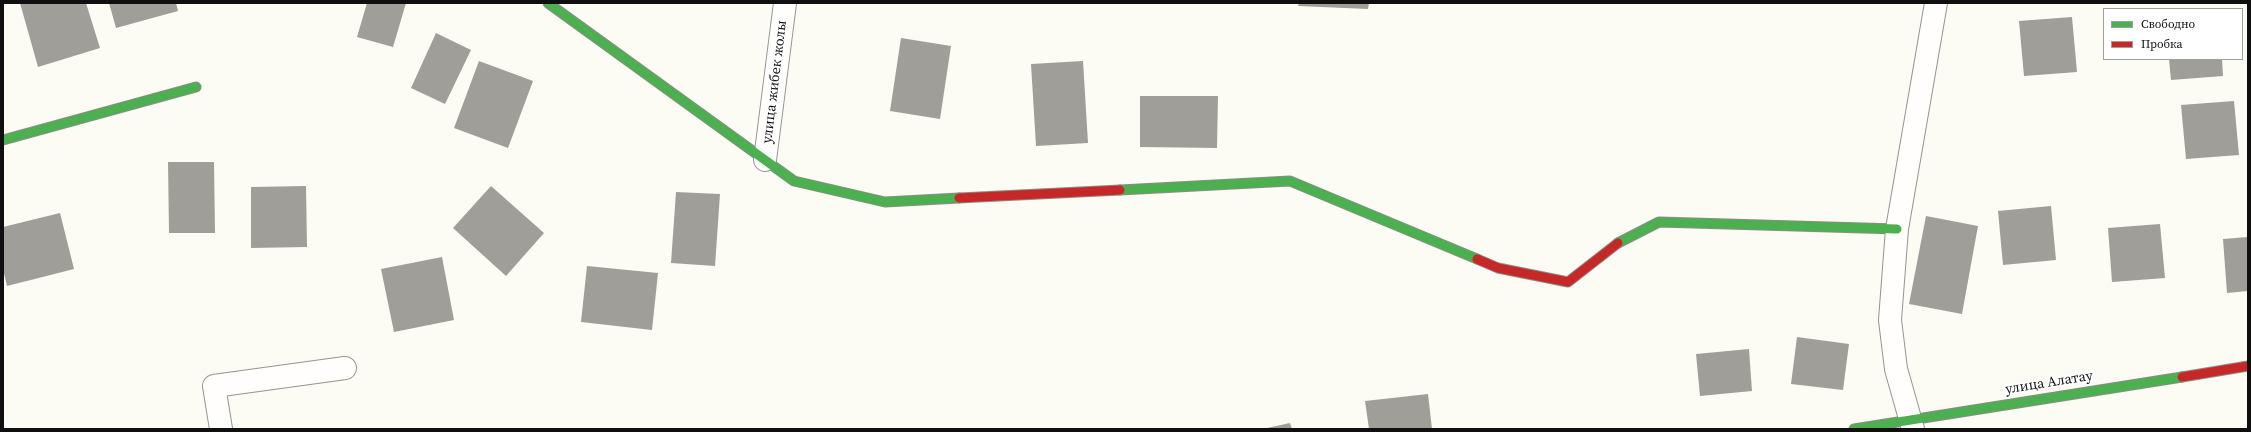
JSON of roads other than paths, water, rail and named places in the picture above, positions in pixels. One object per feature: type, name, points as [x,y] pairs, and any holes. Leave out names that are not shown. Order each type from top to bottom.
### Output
[{"type":"street","points":[[548,3],[794,181],[885,202],[1290,181],[1498,268],[1568,282],[1615,245],[1659,222],[1897,229]]},
{"type":"street","name":"улица жибек жолы","points":[[765,160],[785,3]]},
{"type":"street","points":[[1912,424],[1896,370],[1890,320],[1897,229],[1936,3]]},
{"type":"street","points":[[3,140],[196,87]]},
{"type":"street","name":"улица Алатау","points":[[1854,429],[1912,424],[2248,366]]},
{"type":"street","points":[[221,429],[214,386],[345,368]]}]
